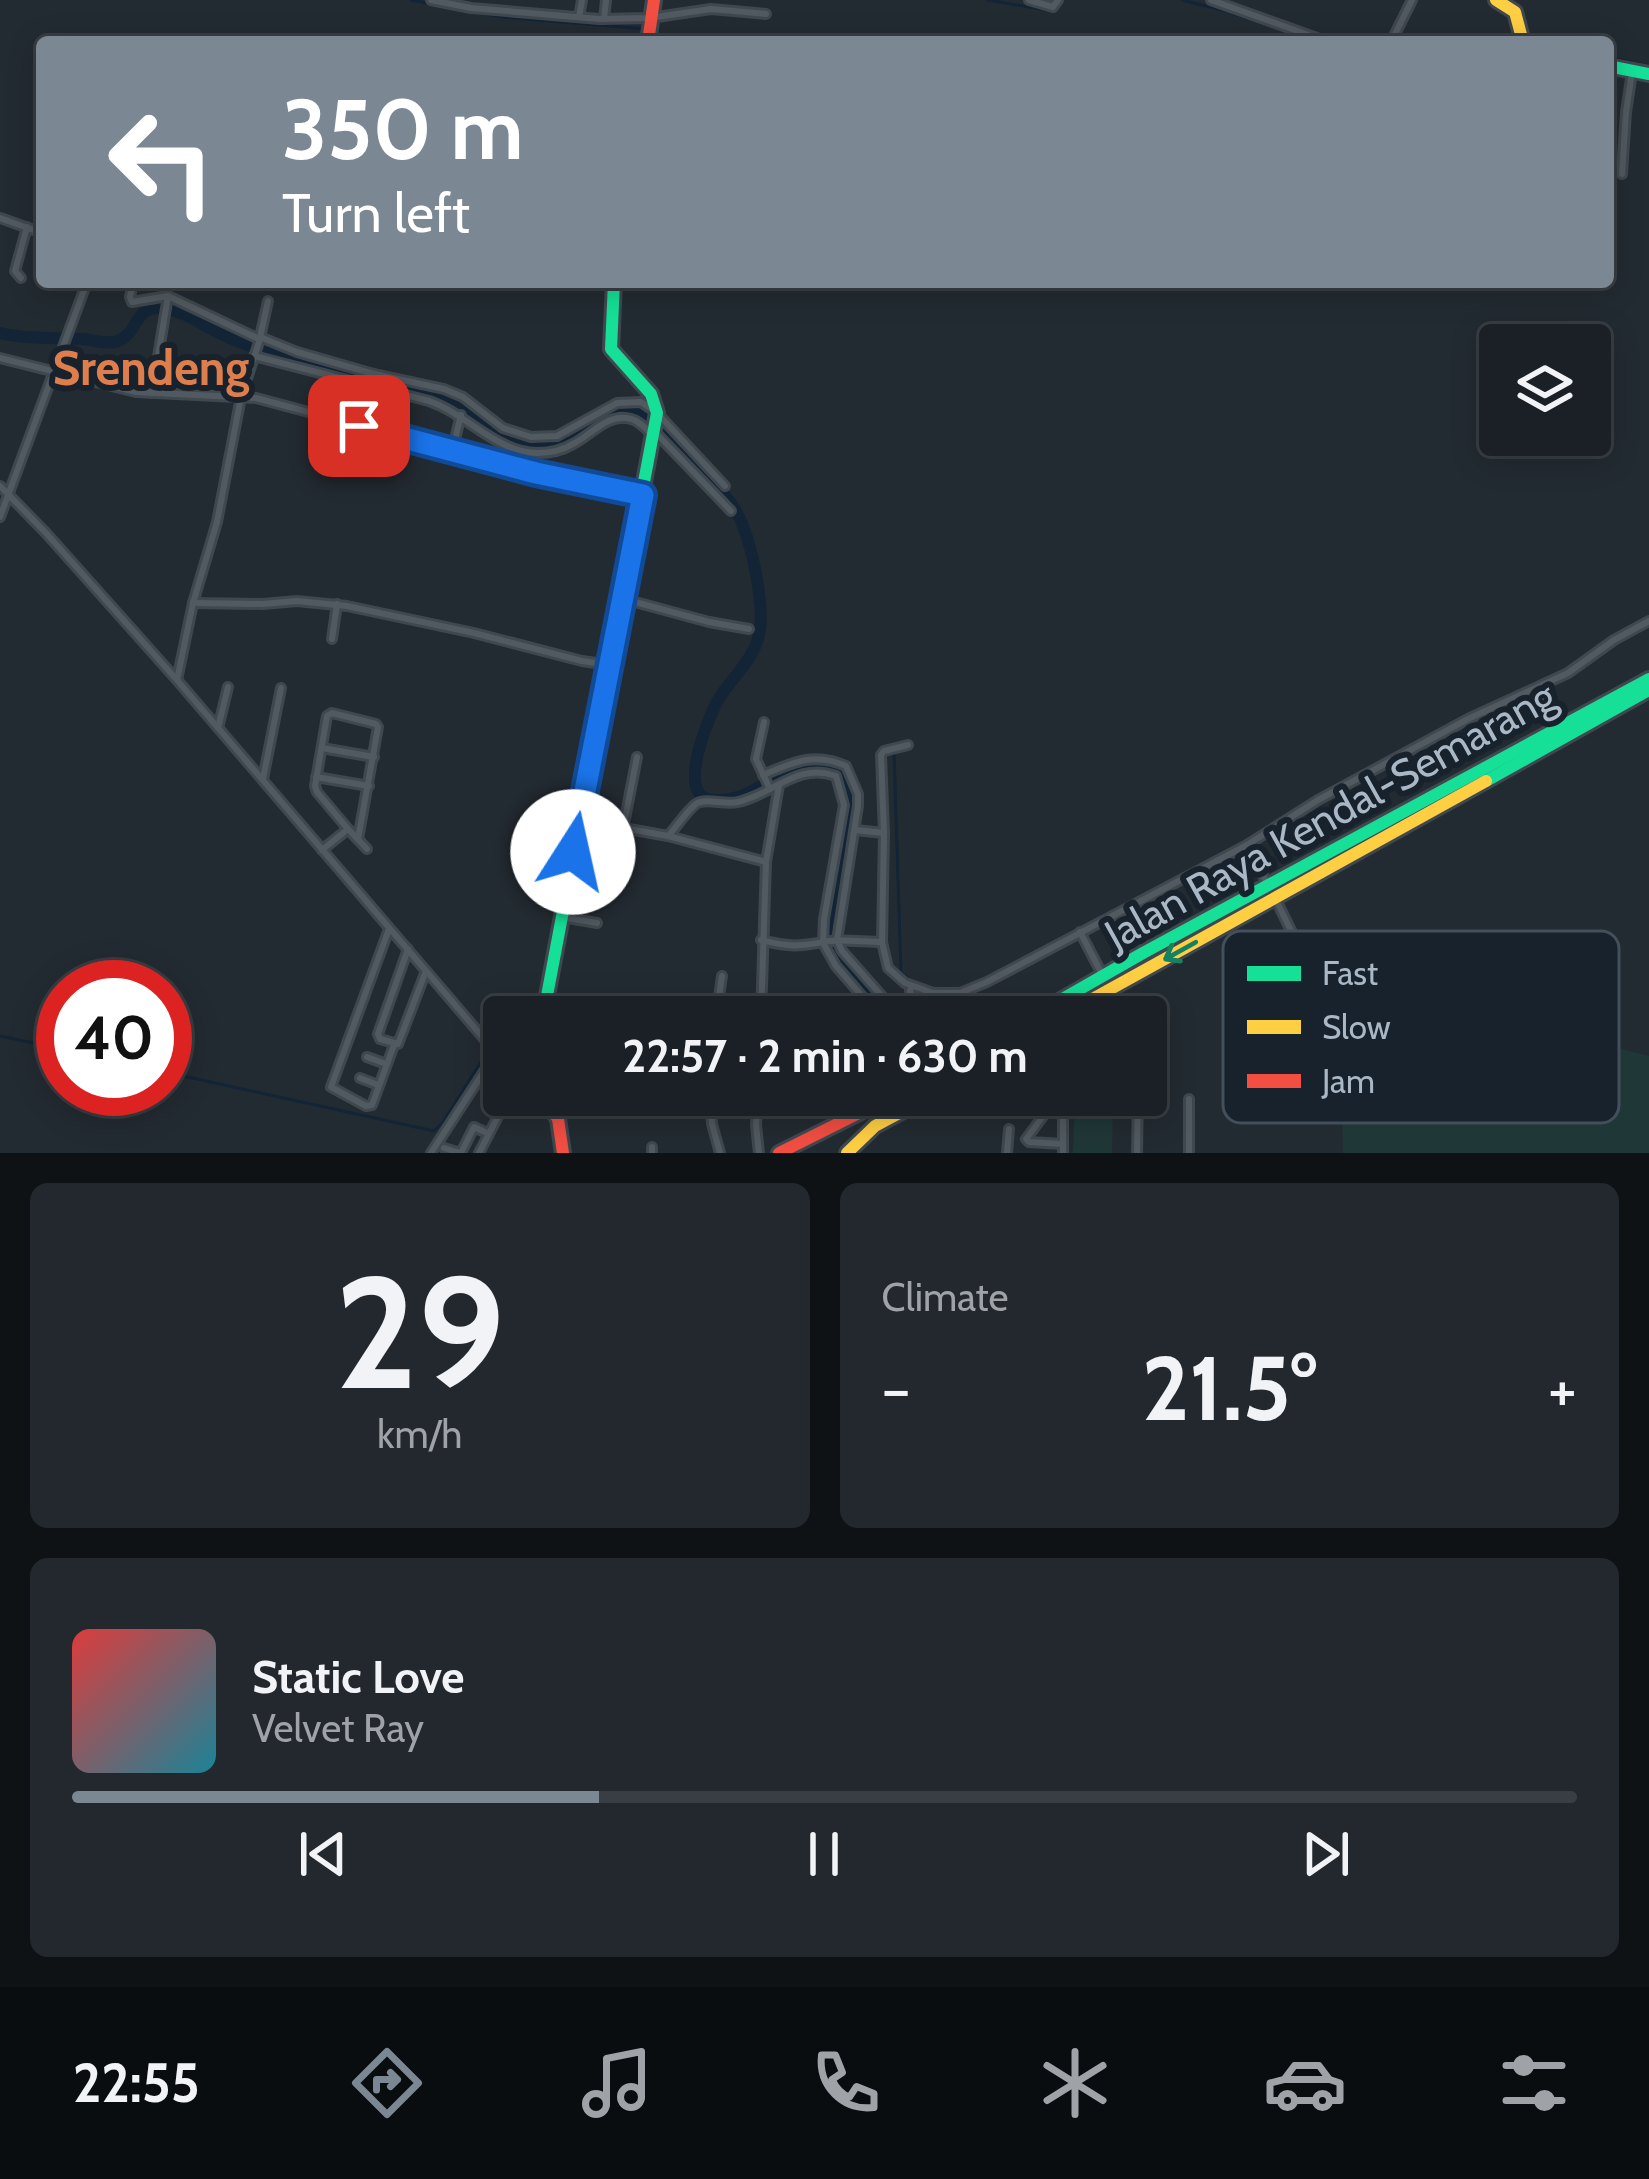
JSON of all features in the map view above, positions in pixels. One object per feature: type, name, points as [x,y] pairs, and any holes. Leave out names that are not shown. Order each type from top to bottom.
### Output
[{"type":"main road","points":[[649,36],[654,0]]},
{"type":"main road","points":[[1496,0],[1517,13],[1522,36]]},
{"type":"main road","points":[[1614,68],[1649,74]]},
{"type":"main road","points":[[546,996],[587,822],[605,664],[624,599],[637,494],[656,400],[611,349],[614,288]]},
{"type":"main road","name":"Jalan Raya Kendal-Semarang","points":[[1440,799],[1649,679]]},
{"type":"main road","name":"Jalan Raya Kendal-Semarang","points":[[1068,996],[1649,690]]},
{"type":"main road","name":"Jalan Raya Kendal-Semarang","points":[[1095,996],[1271,891]]},
{"type":"main road","points":[[556,1116],[563,1153]]},
{"type":"main road","points":[[779,1153],[852,1116]]},
{"type":"main road","points":[[828,1128],[848,1151],[869,1129],[893,1116]]},
{"type":"street","points":[[431,0],[604,19],[650,19],[711,9],[766,14]]},
{"type":"street","points":[[579,17],[581,0]]},
{"type":"street","points":[[604,19],[606,0]]},
{"type":"street","points":[[1029,0],[1050,7],[1058,0]]},
{"type":"street","points":[[1212,0],[1311,36]]},
{"type":"street","points":[[1250,14],[1255,0]]},
{"type":"street","points":[[1394,36],[1412,0]]},
{"type":"street","points":[[1622,174],[1632,72]]},
{"type":"street","points":[[0,218],[36,231]]},
{"type":"street","points":[[21,278],[15,272],[27,227]]},
{"type":"street","points":[[0,517],[85,288]]},
{"type":"street","points":[[132,288],[132,302],[167,298],[259,339],[429,401],[515,449],[537,453],[570,446],[622,418],[639,423],[653,420]]},
{"type":"street","points":[[152,393],[167,298]]},
{"type":"street","points":[[176,680],[218,522],[241,397],[268,302]]},
{"type":"street","points":[[254,354],[368,379],[444,389],[503,428],[531,437],[556,436],[617,403],[633,400],[725,486]]},
{"type":"street","points":[[0,358],[123,390],[256,398],[536,473],[637,494]]},
{"type":"street","points":[[359,426],[368,379]]},
{"type":"street","points":[[452,451],[461,416]]},
{"type":"street","points":[[653,420],[731,511]]},
{"type":"street","points":[[0,486],[176,680],[483,1038]]},
{"type":"street","points":[[624,599],[749,629]]},
{"type":"street","points":[[193,603],[338,604],[605,664]]},
{"type":"street","points":[[332,640],[338,604]]},
{"type":"street","points":[[908,745],[881,755],[882,942],[888,968],[909,985],[939,994],[960,993],[1247,845],[1318,800],[1468,719],[1568,673],[1614,640],[1648,624]]},
{"type":"street","points":[[218,728],[228,687]]},
{"type":"street","points":[[262,781],[281,688]]},
{"type":"street","points":[[1536,689],[1555,730]]},
{"type":"street","points":[[358,839],[379,732],[376,724],[332,713],[327,716],[317,792],[348,829],[367,849]]},
{"type":"street","points":[[761,996],[773,787],[756,759],[764,722]]},
{"type":"street","points":[[322,748],[374,757]]},
{"type":"street","points":[[623,830],[637,757]]},
{"type":"street","points":[[764,776],[800,759],[822,758],[841,771],[858,794],[855,830],[830,941]]},
{"type":"street","points":[[668,836],[694,803],[734,803],[812,771],[841,771]]},
{"type":"street","points":[[841,771],[844,805],[824,919],[836,966],[862,996]]},
{"type":"street","points":[[316,777],[369,786]]},
{"type":"street","points":[[587,822],[668,836],[766,862]]},
{"type":"street","points":[[322,850],[348,829]]},
{"type":"street","points":[[855,830],[884,833]]},
{"type":"street","points":[[1247,845],[1290,931]]},
{"type":"street","points":[[562,916],[597,923]]},
{"type":"street","points":[[389,929],[331,1087],[371,1105],[426,971]]},
{"type":"street","points":[[1080,932],[1103,976]]},
{"type":"street","points":[[761,940],[792,947],[830,941],[882,942]]},
{"type":"street","points":[[830,941],[882,996]]},
{"type":"street","points":[[394,1045],[378,1034],[408,949]]},
{"type":"street","points":[[719,996],[722,976]]},
{"type":"street","points":[[909,985],[910,996]]},
{"type":"street","points":[[367,1057],[386,1064]]},
{"type":"street","points":[[431,1153],[483,1073]]},
{"type":"street","points":[[360,1078],[378,1085]]},
{"type":"street","points":[[478,1153],[503,1102],[479,1079]]},
{"type":"street","points":[[1189,1100],[1189,1153]]},
{"type":"street","points":[[711,1116],[720,1153]]},
{"type":"street","points":[[757,1116],[759,1153]]},
{"type":"street","points":[[1044,1116],[1026,1139],[1063,1148],[1062,1116]]},
{"type":"street","points":[[1137,1153],[1138,1116]]},
{"type":"street","points":[[444,1148],[460,1153],[474,1127],[487,1133]]},
{"type":"street","points":[[1007,1153],[1009,1129]]},
{"type":"green space","points":[[1619,1048],[1649,1056],[1649,1153],[1343,1153],[1342,1123],[1619,1123]]},
{"type":"green space","points":[[1074,1116],[1113,1116],[1112,1153],[1073,1153]]},
{"type":"waterway","points":[[411,0],[502,17],[646,29]]},
{"type":"waterway","points":[[988,0],[1052,11],[1060,2]]},
{"type":"waterway","points":[[1182,0],[1301,36]]},
{"type":"waterway","points":[[1508,0],[1519,13]]},
{"type":"waterway","points":[[1614,58],[1649,66]]},
{"type":"waterway","points":[[0,333],[114,342],[131,331],[142,313],[167,309],[268,352],[437,394],[500,435],[523,444],[560,441],[617,413],[651,418],[710,477],[737,513],[759,593],[758,639],[718,700],[703,737],[695,769],[699,793],[708,799],[736,798],[799,767],[839,769],[850,798],[850,815],[831,920],[832,944],[871,996]]},
{"type":"waterway","points":[[894,752],[901,973],[912,982]]},
{"type":"waterway","points":[[0,1036],[36,1043]]},
{"type":"waterway","points":[[192,1078],[434,1131],[483,1059]]},
{"type":"traffic: fast","points":[[1614,67],[1649,74]]},
{"type":"traffic: fast","points":[[547,996],[657,413],[651,394],[611,349],[614,288]]},
{"type":"traffic: fast","points":[[1068,996],[1649,679]]},
{"type":"traffic: fast","points":[[1486,781],[1649,690]]},
{"type":"traffic: slow","points":[[1496,0],[1515,12],[1521,36]]},
{"type":"traffic: slow","points":[[1098,996],[1486,781]]},
{"type":"traffic: slow","points":[[847,1153],[875,1126],[894,1116]]},
{"type":"traffic: jam","points":[[649,36],[654,0]]},
{"type":"traffic: jam","points":[[556,1116],[563,1153]]},
{"type":"traffic: jam","points":[[779,1153],[853,1116]]},
{"type":"district","name":"Srendeng","points":[[151,368]]},
{"type":"route","points":[[359,426],[536,473],[643,495],[573,852]]}]
